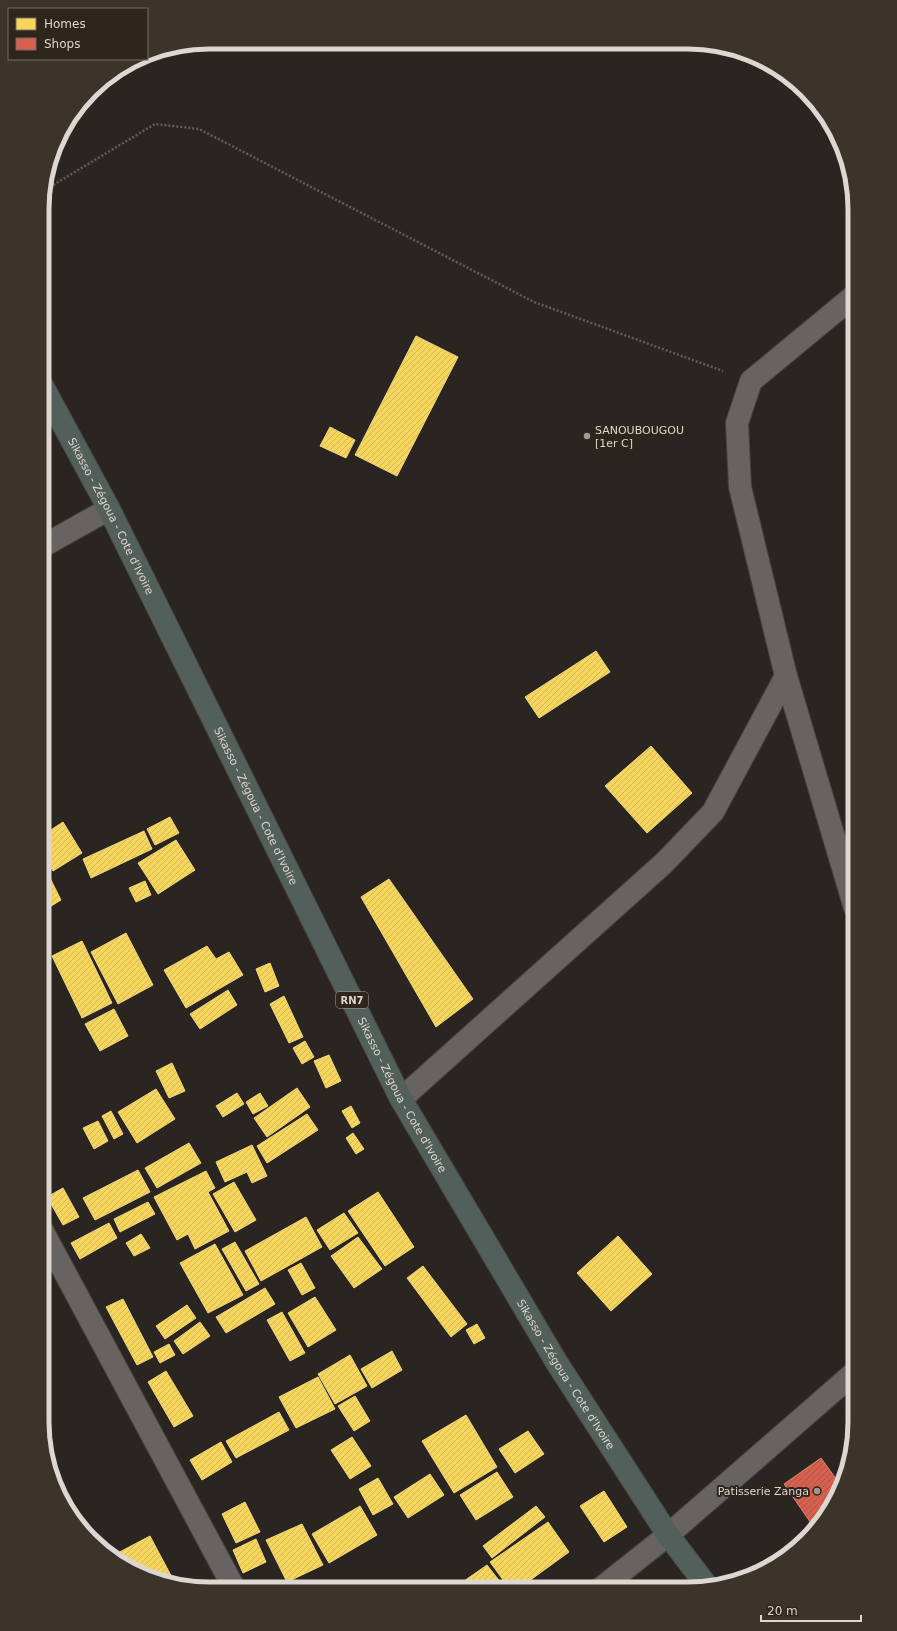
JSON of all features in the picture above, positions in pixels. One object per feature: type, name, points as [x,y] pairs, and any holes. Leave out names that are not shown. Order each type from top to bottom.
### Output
[{"type":"highway","name":"Sikasso - Zégoua - Cote d'Ivoire","points":[[49,398],[109,509],[401,1099],[557,1363],[668,1535],[704,1582]]},
{"type":"street","points":[[848,301],[751,381],[737,424],[740,486],[786,676],[848,884]]},
{"type":"street","points":[[49,543],[109,509]]},
{"type":"street","points":[[401,1099],[664,863],[713,812],[786,676]]},
{"type":"street","points":[[49,1243],[231,1582]]},
{"type":"street","points":[[609,1582],[668,1535],[848,1378]]},
{"type":"path","points":[[50,187],[155,124],[199,129],[534,302],[751,381]]},
{"type":"building: Homes","points":[[416,336],[458,357],[397,476],[355,455]]},
{"type":"building: Homes","points":[[330,427],[355,440],[346,458],[320,446]]},
{"type":"building: Homes","points":[[596,651],[610,672],[539,718],[525,697]]},
{"type":"building: Homes","points":[[651,746],[692,793],[647,833],[605,786]]},
{"type":"building: Homes","points":[[170,817],[179,833],[155,845],[147,829]]},
{"type":"building: Homes","points":[[63,822],[82,853],[53,871],[49,864],[49,831]]},
{"type":"building: Homes","points":[[144,831],[152,849],[91,878],[83,859]]},
{"type":"building: Homes","points":[[176,840],[195,870],[158,894],[138,863]]},
{"type":"building: Homes","points":[[49,876],[61,900],[49,907]]},
{"type":"building: Homes","points":[[389,879],[473,999],[436,1027],[361,897]]},
{"type":"building: Homes","points":[[145,881],[151,895],[136,902],[129,888]]},
{"type":"building: Homes","points":[[126,933],[153,985],[118,1004],[91,952]]},
{"type":"building: Homes","points":[[82,941],[112,1003],[82,1018],[52,956]]},
{"type":"building: Homes","points":[[207,946],[216,959],[229,952],[243,975],[186,1008],[164,970]]},
{"type":"building: Homes","points":[[270,963],[279,986],[265,992],[256,969]]},
{"type":"building: Homes","points":[[228,990],[237,1005],[200,1029],[190,1014]]},
{"type":"building: Homes","points":[[284,996],[303,1037],[289,1043],[270,1004]]},
{"type":"building: Homes","points":[[114,1009],[128,1036],[100,1051],[85,1024]]},
{"type":"building: Homes","points":[[305,1041],[314,1057],[302,1064],[293,1048]]},
{"type":"building: Homes","points":[[329,1055],[341,1081],[326,1088],[314,1061]]},
{"type":"building: Homes","points":[[172,1063],[185,1091],[169,1098],[156,1071]]},
{"type":"building: Homes","points":[[297,1088],[310,1107],[267,1137],[254,1118]]},
{"type":"building: Homes","points":[[156,1089],[175,1119],[137,1143],[118,1112]]},
{"type":"building: Homes","points":[[237,1093],[244,1104],[223,1117],[216,1106]]},
{"type":"building: Homes","points":[[260,1093],[268,1106],[253,1114],[246,1102]]},
{"type":"building: Homes","points":[[351,1106],[360,1123],[352,1128],[342,1111]]},
{"type":"building: Homes","points":[[111,1111],[123,1134],[114,1139],[102,1116]]},
{"type":"building: Homes","points":[[307,1114],[318,1130],[267,1163],[257,1146]]},
{"type":"building: Homes","points":[[98,1121],[108,1141],[94,1149],[83,1128]]},
{"type":"building: Homes","points":[[353,1133],[364,1149],[356,1154],[346,1138]]},
{"type":"building: Homes","points":[[189,1143],[201,1163],[157,1188],[145,1168]]},
{"type":"building: Homes","points":[[252,1145],[267,1176],[252,1183],[247,1172],[225,1182],[216,1162]]},
{"type":"building: Homes","points":[[138,1170],[150,1192],[95,1220],[83,1198]]},
{"type":"building: Homes","points":[[206,1171],[215,1188],[208,1192],[229,1231],[195,1249],[188,1234],[177,1240],[154,1197]]},
{"type":"building: Homes","points":[[234,1182],[256,1220],[235,1232],[213,1194]]},
{"type":"building: Homes","points":[[63,1188],[79,1217],[63,1225],[49,1200],[49,1196]]},
{"type":"building: Homes","points":[[378,1192],[414,1247],[385,1266],[348,1211]]},
{"type":"building: Homes","points":[[148,1202],[155,1214],[120,1232],[114,1219]]},
{"type":"building: Homes","points":[[344,1213],[358,1233],[330,1250],[317,1230]]},
{"type":"building: Homes","points":[[306,1217],[322,1247],[261,1281],[245,1251]]},
{"type":"building: Homes","points":[[109,1223],[117,1238],[80,1259],[71,1243]]},
{"type":"building: Homes","points":[[141,1234],[150,1248],[134,1256],[126,1243]]},
{"type":"building: Homes","points":[[618,1236],[652,1274],[611,1311],[577,1273]]},
{"type":"building: Homes","points":[[358,1237],[382,1269],[354,1288],[331,1256]]},
{"type":"building: Homes","points":[[235,1242],[259,1284],[246,1291],[222,1249]]},
{"type":"building: Homes","points":[[215,1244],[243,1295],[208,1313],[180,1263]]},
{"type":"building: Homes","points":[[301,1263],[315,1288],[302,1295],[288,1270]]},
{"type":"building: Homes","points":[[423,1266],[467,1324],[451,1337],[407,1278]]},
{"type":"building: Homes","points":[[265,1288],[275,1304],[226,1333],[216,1317]]},
{"type":"building: Homes","points":[[315,1297],[336,1330],[308,1347],[288,1313]]},
{"type":"building: Homes","points":[[123,1299],[153,1357],[137,1365],[106,1307]]},
{"type":"building: Homes","points":[[187,1305],[196,1318],[165,1339],[156,1326]]},
{"type":"building: Homes","points":[[282,1312],[305,1353],[290,1361],[267,1320]]},
{"type":"building: Homes","points":[[200,1322],[210,1336],[183,1354],[174,1341]]},
{"type":"building: Homes","points":[[477,1324],[485,1338],[474,1344],[466,1330]]},
{"type":"building: Homes","points":[[169,1344],[175,1355],[160,1363],[154,1352]]},
{"type":"building: Homes","points":[[392,1351],[402,1370],[372,1388],[361,1369]]},
{"type":"building: Homes","points":[[350,1355],[367,1386],[335,1404],[318,1374]]},
{"type":"building: Homes","points":[[166,1371],[193,1416],[174,1427],[148,1382]]},
{"type":"building: Homes","points":[[318,1377],[335,1409],[296,1428],[279,1397]]},
{"type":"building: Homes","points":[[355,1396],[370,1421],[354,1431],[338,1406]]},
{"type":"building: Homes","points":[[279,1412],[289,1430],[236,1458],[226,1441]]},
{"type":"building: Homes","points":[[466,1415],[497,1467],[454,1493],[422,1441]]},
{"type":"building: Homes","points":[[528,1431],[544,1454],[515,1473],[499,1449]]},
{"type":"building: Homes","points":[[352,1437],[371,1466],[350,1479],[331,1450]]},
{"type":"building: Homes","points":[[221,1442],[232,1462],[202,1480],[190,1460]]},
{"type":"building: Homes","points":[[497,1472],[513,1497],[476,1520],[460,1495]]},
{"type":"building: Homes","points":[[430,1474],[444,1495],[408,1518],[394,1497]]},
{"type":"building: Homes","points":[[378,1478],[393,1504],[373,1515],[359,1489]]},
{"type":"building: Homes","points":[[604,1491],[627,1527],[604,1542],[580,1506]]},
{"type":"building: Homes","points":[[245,1502],[260,1532],[236,1543],[222,1514]]},
{"type":"building: Homes","points":[[360,1506],[377,1535],[329,1563],[312,1534]]},
{"type":"building: Homes","points":[[536,1506],[545,1517],[492,1558],[483,1546]]},
{"type":"building: Homes","points":[[548,1522],[569,1552],[528,1582],[505,1582],[490,1562]]},
{"type":"building: Homes","points":[[302,1524],[323,1565],[287,1582],[266,1540]]},
{"type":"building: Homes","points":[[150,1536],[172,1578],[157,1574],[138,1566],[117,1553]]},
{"type":"building: Homes","points":[[256,1539],[266,1562],[243,1573],[233,1550]]},
{"type":"building: Homes","points":[[487,1565],[500,1582],[463,1582]]},
{"type":"building: Shops","points":[[821,1458],[837,1480],[827,1502],[811,1524],[784,1484]]},
{"type":"place","name":"SANOUBOUGOU [1er C]","points":[[587,436]]},
{"type":"place","name":"Patisserie Zanga","points":[[817,1491]]}]
